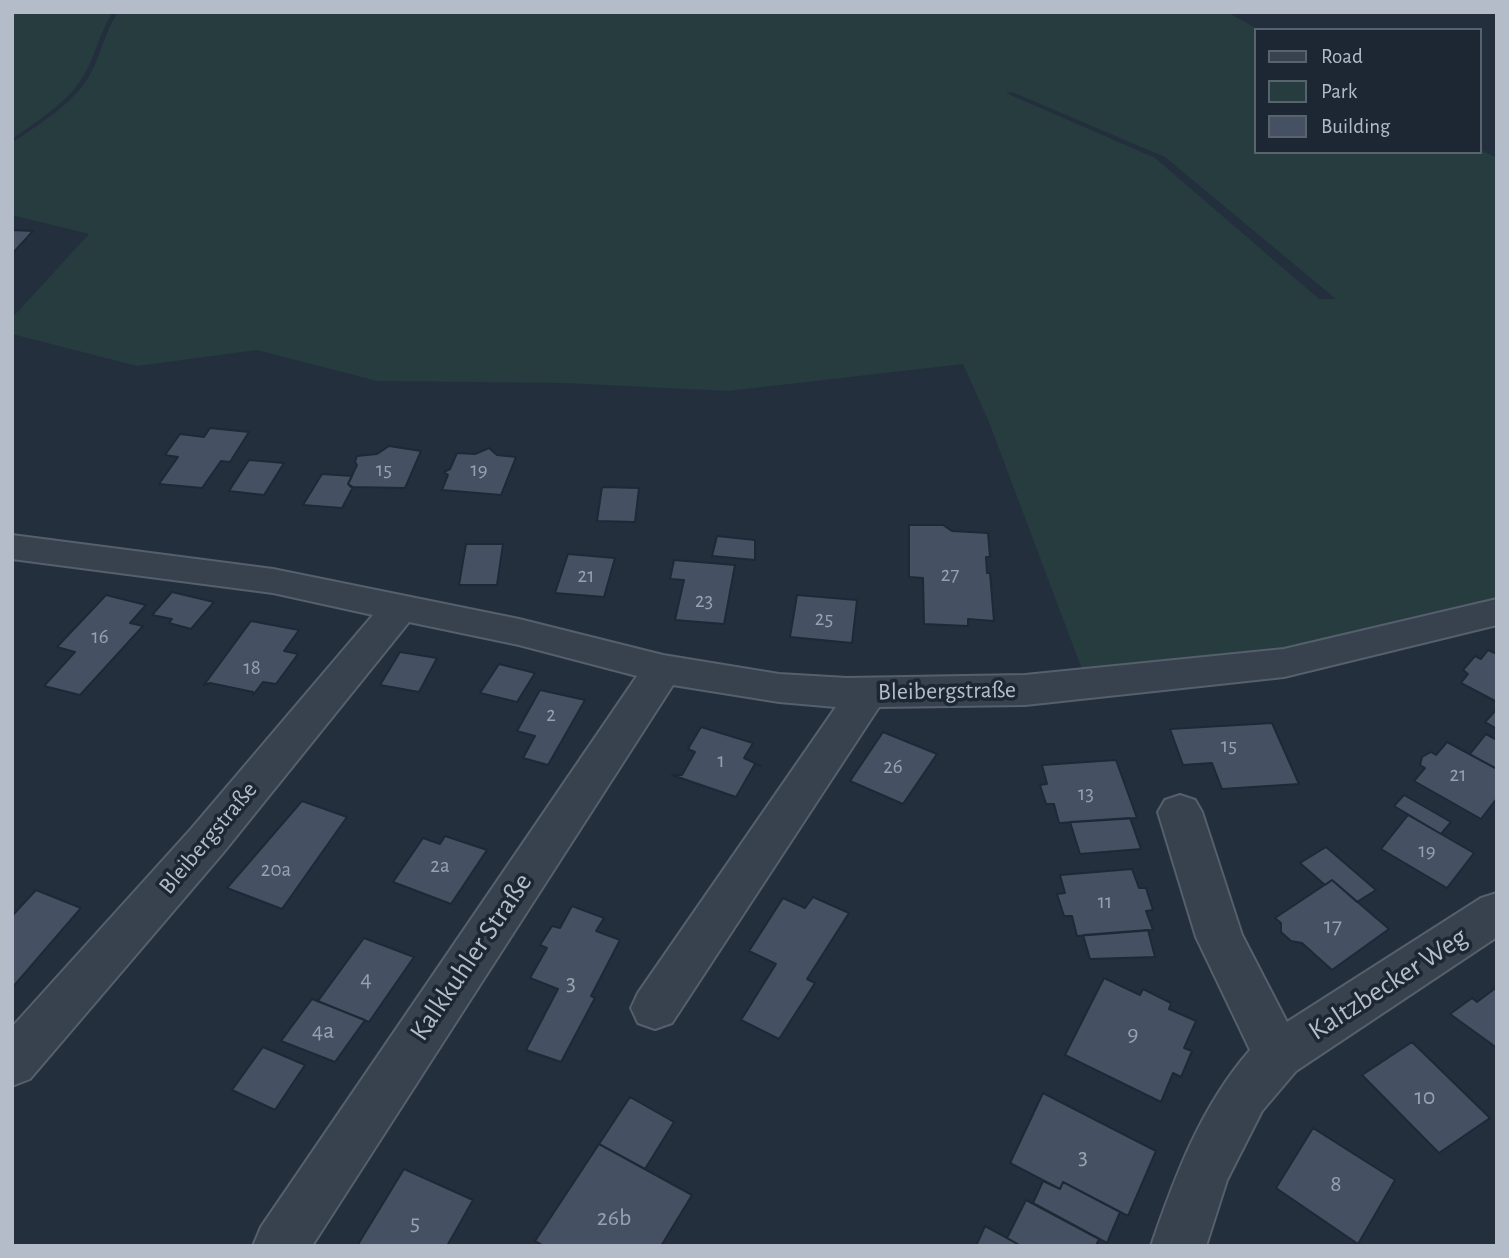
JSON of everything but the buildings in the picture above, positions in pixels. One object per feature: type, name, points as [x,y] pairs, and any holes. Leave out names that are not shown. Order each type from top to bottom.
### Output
[{"type":"street","name":"Bleibergstraße","points":[[12,547],[273,581],[519,632],[663,669],[779,688],[869,692],[1025,690],[1284,663],[1497,612]]},
{"type":"street","name":"Bleibergstraße","points":[[12,1063],[207,841],[399,609]]},
{"type":"street","name":"Kalkkuhler Straße","points":[[280,1246],[663,669]]},
{"type":"street","points":[[655,1008],[869,692]]},
{"type":"street","points":[[1180,812],[1219,937],[1278,1055]]},
{"type":"street","name":"Kaltzbecker Weg","points":[[1178,1246],[1203,1173],[1244,1094],[1278,1055],[1497,912]]},
{"type":"green space","points":[[12,12],[113,12],[83,77],[69,95],[12,139]]},
{"type":"green space","points":[[118,12],[1227,12],[1255,28],[1254,154],[1481,154],[1481,150],[1497,158],[1497,601],[1285,652],[1083,672],[989,422],[963,364],[728,391],[566,383],[377,381],[257,350],[137,366],[12,334],[12,318],[89,234],[12,215],[12,143],[53,114],[81,88],[92,70]],"holes":[[[1012,92],[1165,157],[1336,299],[1319,299],[1155,158],[1006,93]]]}]
